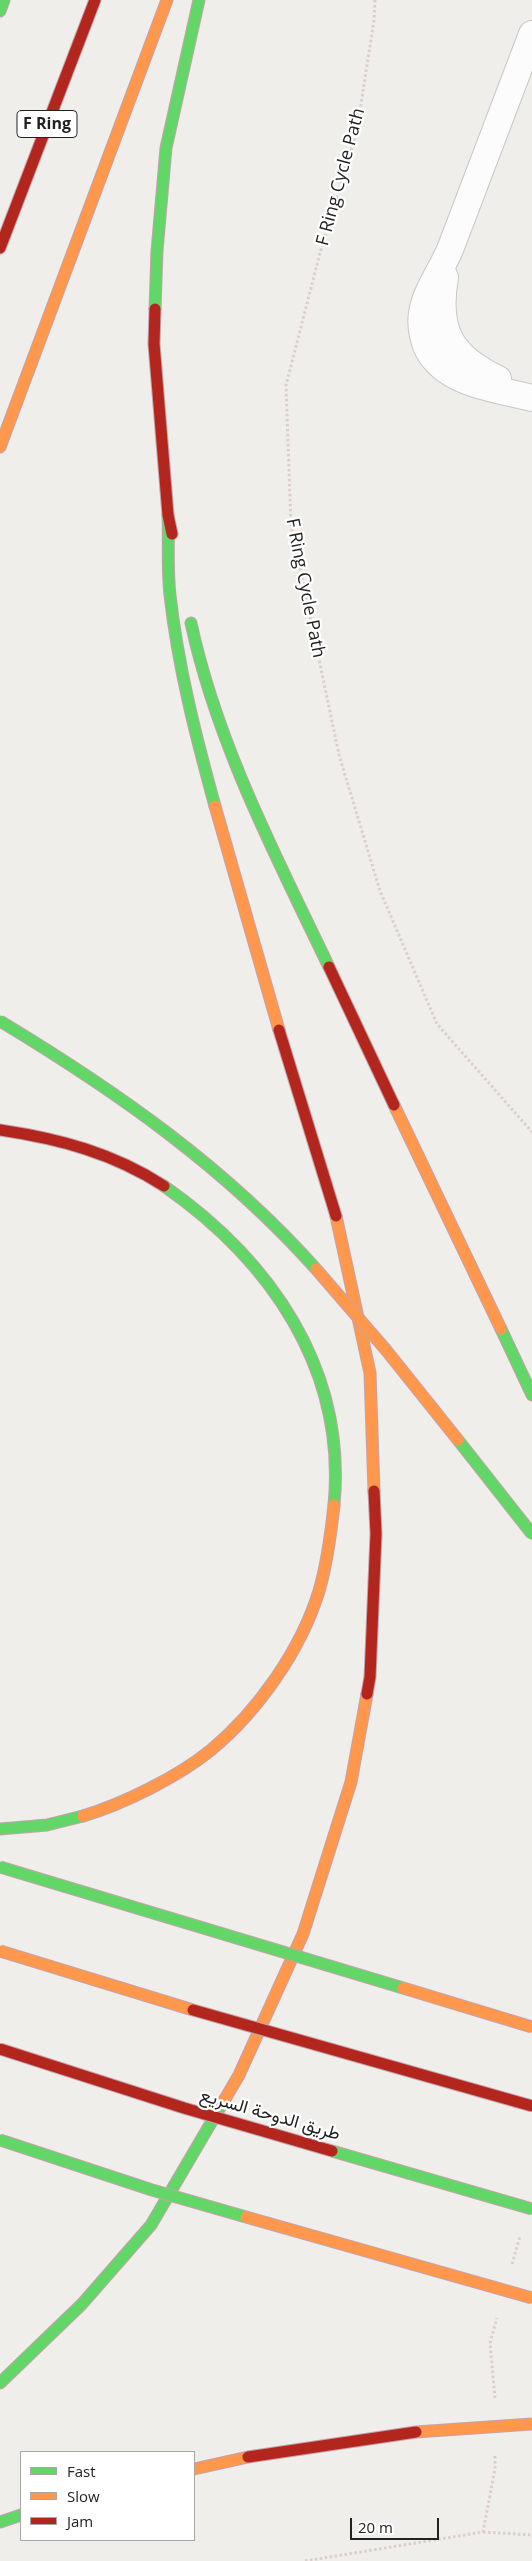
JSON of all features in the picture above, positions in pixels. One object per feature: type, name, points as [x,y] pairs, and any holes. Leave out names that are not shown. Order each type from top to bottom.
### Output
[{"type":"highway","points":[[0,12],[4,0]]},
{"type":"highway","name":"F Ring","points":[[0,248],[95,0]]},
{"type":"highway","points":[[0,447],[167,0]]},
{"type":"highway","points":[[0,2383],[82,2304],[151,2225],[239,2075],[303,1934],[351,1782],[370,1676],[376,1534],[370,1372],[336,1216],[248,928],[196,738],[180,665],[170,593],[168,515],[154,344],[157,251],[166,148],[199,0]]},
{"type":"highway","points":[[168,515],[180,574]]},
{"type":"highway","points":[[188,613],[199,661],[246,790],[532,1395]]},
{"type":"highway","points":[[0,1021],[145,1112],[226,1180],[305,1257],[352,1309],[532,1534]]},
{"type":"highway","points":[[0,1130],[38,1136],[107,1154],[149,1175],[185,1198],[219,1228],[250,1260],[275,1292],[293,1320],[320,1387],[335,1461],[334,1506],[319,1591],[300,1638],[245,1715],[212,1748],[145,1792],[97,1813],[58,1822],[0,1829]]},
{"type":"highway","points":[[0,1867],[532,2027]]},
{"type":"highway","points":[[0,1951],[214,2017],[532,2106]]},
{"type":"highway","name":"طريق الدوحة السريع","points":[[0,2050],[184,2108],[532,2209]]},
{"type":"highway","points":[[0,2140],[152,2190],[532,2298]]},
{"type":"highway","points":[[195,2469],[248,2457],[407,2433],[532,2424]]},
{"type":"highway","points":[[0,2522],[20,2515]]},
{"type":"street","points":[[532,34],[449,252],[426,298],[421,315],[422,334],[429,351],[440,365],[454,376],[532,397]]},
{"type":"path","name":"F Ring Cycle Path","points":[[374,0],[374,20],[356,130],[320,253],[286,385],[291,525],[338,755],[380,891],[437,1024],[532,1132]]},
{"type":"path","points":[[483,2532],[532,2535]]},
{"type":"traffic: fast","points":[[0,11],[4,0]]},
{"type":"traffic: fast","points":[[155,309],[157,251],[166,148],[199,0]]},
{"type":"traffic: fast","points":[[168,515],[168,565],[173,622],[195,728],[215,806]]},
{"type":"traffic: fast","points":[[191,623],[202,668],[232,756],[269,841],[329,967]]},
{"type":"traffic: fast","points":[[0,1021],[127,1103],[207,1164],[245,1197],[316,1269]]},
{"type":"traffic: fast","points":[[164,1186],[202,1215],[237,1248],[268,1284],[294,1322],[314,1364],[328,1408],[335,1455],[334,1505]]},
{"type":"traffic: fast","points":[[501,1329],[532,1395]]},
{"type":"traffic: fast","points":[[458,1440],[532,1534]]},
{"type":"traffic: fast","points":[[0,1829],[47,1825],[83,1816]]},
{"type":"traffic: fast","points":[[0,1867],[403,1988]]},
{"type":"traffic: fast","points":[[0,2383],[82,2304],[151,2225],[225,2099]]},
{"type":"traffic: fast","points":[[0,2140],[152,2190],[246,2217]]},
{"type":"traffic: fast","points":[[332,2151],[532,2209]]},
{"type":"traffic: fast","points":[[0,2522],[20,2515]]},
{"type":"traffic: slow","points":[[0,447],[167,0]]},
{"type":"traffic: slow","points":[[215,806],[279,1030]]},
{"type":"traffic: slow","points":[[394,1105],[501,1329]]},
{"type":"traffic: slow","points":[[336,1216],[370,1373],[374,1491]]},
{"type":"traffic: slow","points":[[316,1269],[386,1350],[458,1440]]},
{"type":"traffic: slow","points":[[83,1816],[150,1789],[183,1770],[211,1750],[245,1717],[261,1698],[289,1657],[311,1613],[324,1570],[334,1505]]},
{"type":"traffic: slow","points":[[225,2099],[239,2075],[303,1934],[351,1782],[367,1694]]},
{"type":"traffic: slow","points":[[0,1951],[193,2010]]},
{"type":"traffic: slow","points":[[403,1988],[532,2027]]},
{"type":"traffic: slow","points":[[246,2217],[532,2298]]},
{"type":"traffic: slow","points":[[416,2432],[532,2424]]},
{"type":"traffic: slow","points":[[195,2469],[248,2457]]},
{"type":"traffic: jam","points":[[0,248],[95,0]]},
{"type":"traffic: jam","points":[[155,309],[154,344],[168,515],[172,534]]},
{"type":"traffic: jam","points":[[329,967],[394,1105]]},
{"type":"traffic: jam","points":[[279,1030],[336,1216]]},
{"type":"traffic: jam","points":[[0,1130],[65,1143],[106,1156],[145,1174],[164,1186]]},
{"type":"traffic: jam","points":[[367,1694],[370,1677],[376,1534],[374,1491]]},
{"type":"traffic: jam","points":[[193,2010],[532,2106]]},
{"type":"traffic: jam","points":[[0,2049],[184,2108],[332,2151]]},
{"type":"traffic: jam","points":[[248,2457],[416,2432]]}]
